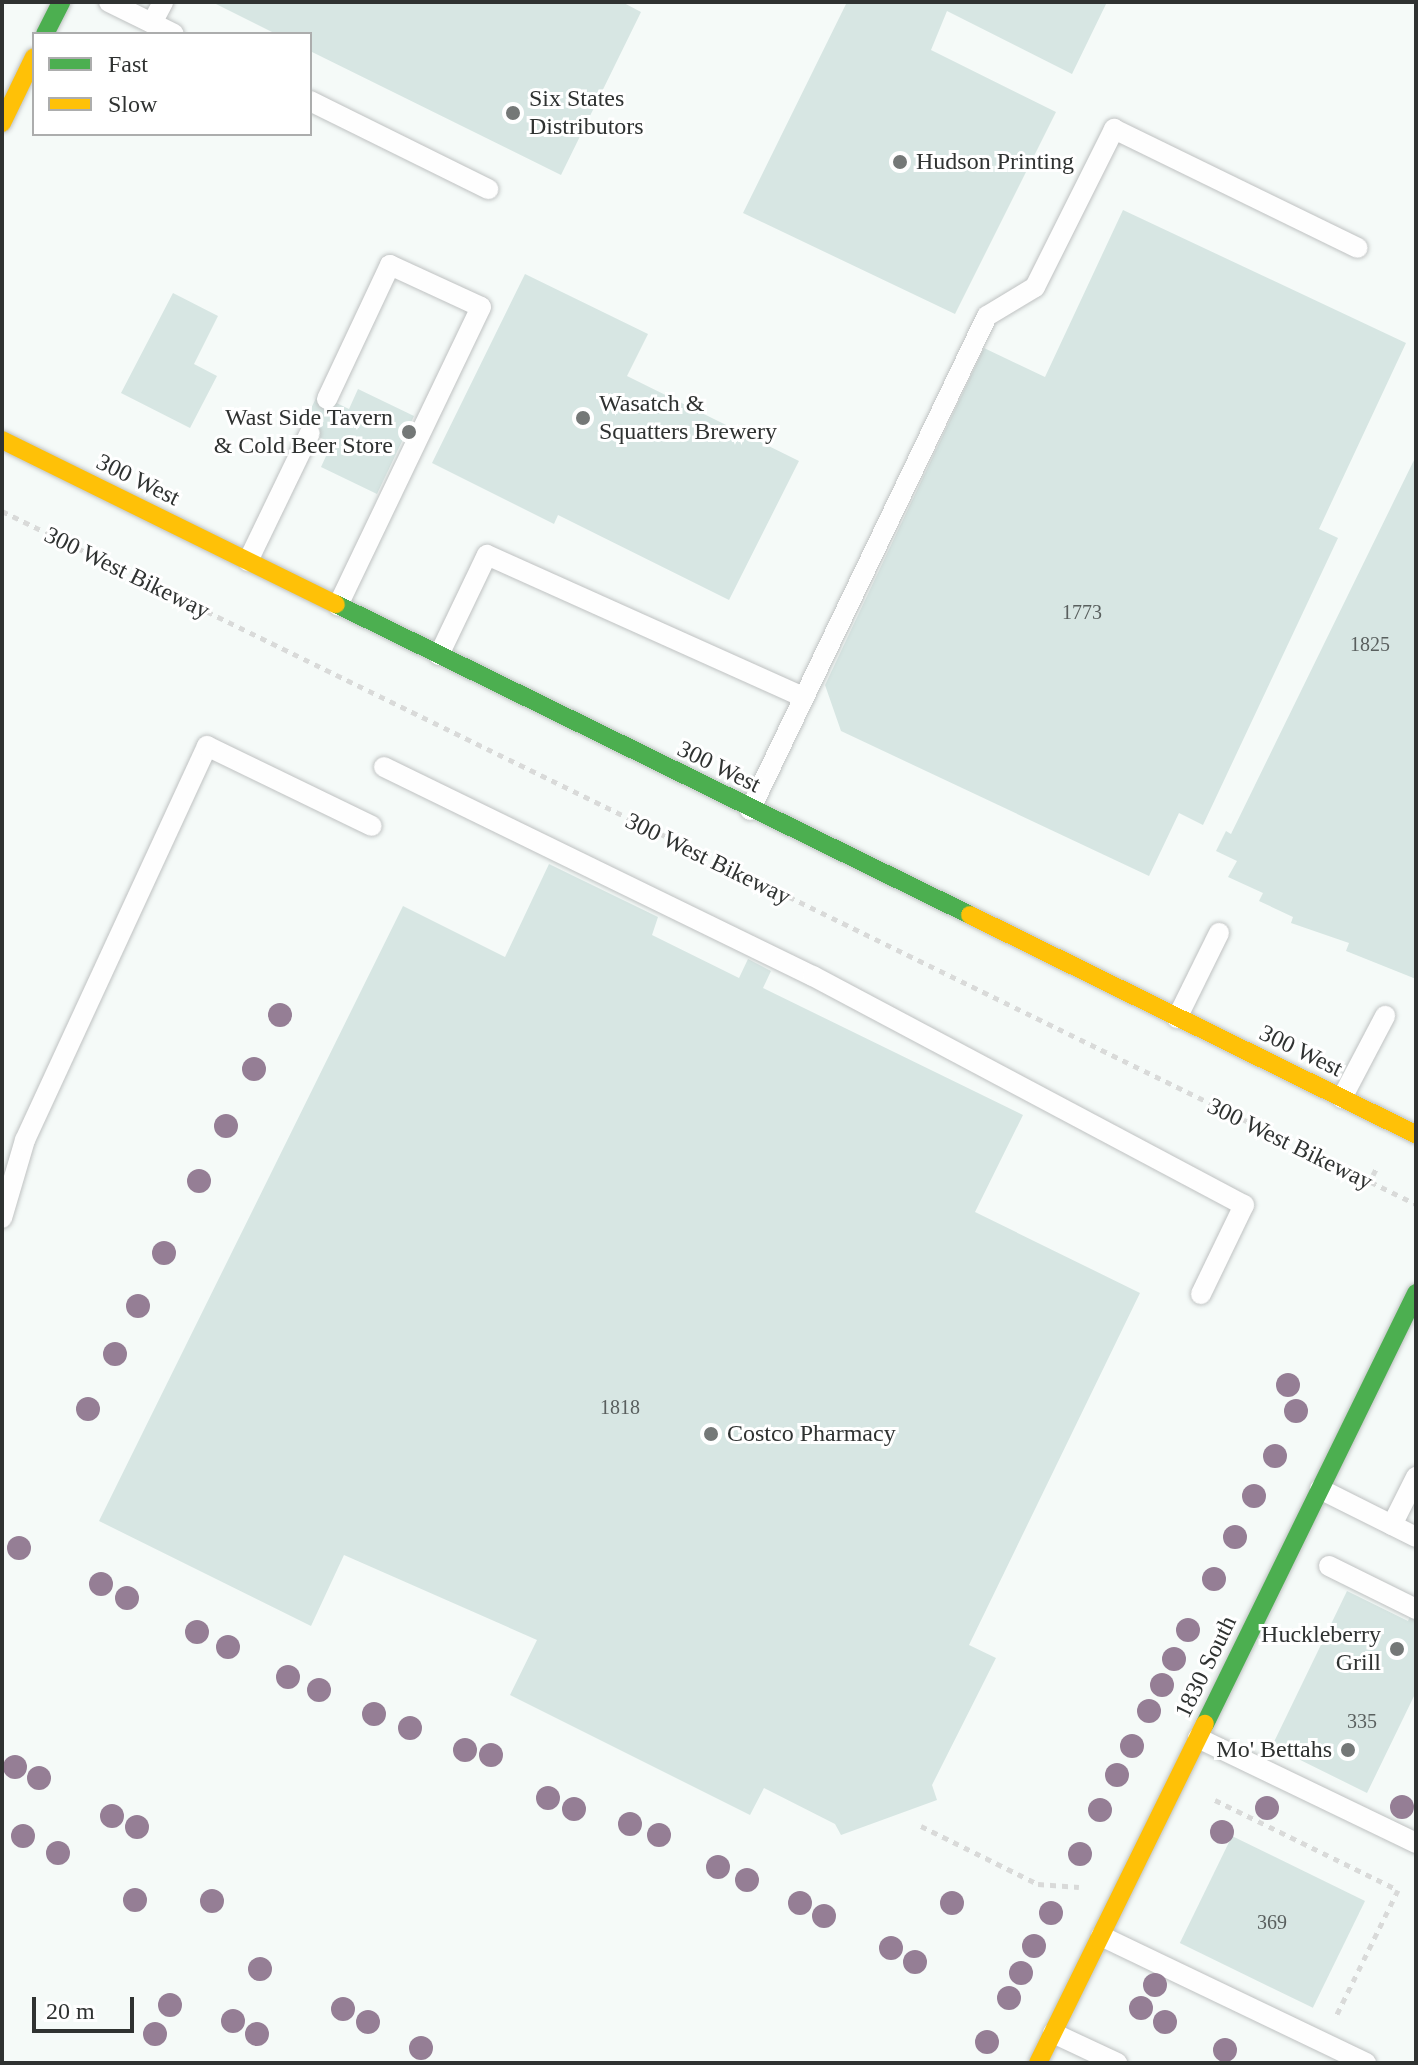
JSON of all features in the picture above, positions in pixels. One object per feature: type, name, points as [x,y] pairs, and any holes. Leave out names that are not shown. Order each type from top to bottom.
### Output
[{"type":"main road","points":[[46,32],[61,2]]},
{"type":"main road","points":[[2,123],[32,61]]},
{"type":"main road","name":"300 West","points":[[2,440],[750,810],[1416,1134]]},
{"type":"main road","name":"1830 South","points":[[1038,2063],[1416,1293]]},
{"type":"lane","points":[[109,2],[170,32]]},
{"type":"lane","points":[[152,23],[163,2]]},
{"type":"lane","points":[[312,102],[488,189]]},
{"type":"lane","points":[[750,810],[987,316],[1035,287],[1114,129],[1358,248]]},
{"type":"lane","points":[[327,399],[390,265],[481,307],[338,606]]},
{"type":"lane","points":[[248,561],[310,433]]},
{"type":"lane","points":[[439,655],[487,555],[803,697]]},
{"type":"lane","points":[[2,1218],[25,1140],[207,746],[372,826]]},
{"type":"lane","points":[[384,767],[813,976],[1244,1205],[1201,1294]]},
{"type":"lane","points":[[1177,1018],[1219,933]]},
{"type":"lane","points":[[1342,1098],[1385,1016]]},
{"type":"lane","points":[[1392,1525],[1416,1477]]},
{"type":"lane","points":[[1320,1489],[1416,1537]]},
{"type":"lane","points":[[1329,1566],[1416,1609]]},
{"type":"lane","points":[[1198,1738],[1416,1843]]},
{"type":"lane","points":[[1101,1936],[1366,2063]]},
{"type":"lane","points":[[1053,2033],[1117,2063]]},
{"type":"path","name":"300 West Bikeway","points":[[2,511],[1416,1204]]},
{"type":"path","points":[[1373,1175],[1377,1167]]},
{"type":"path","points":[[1215,1800],[1398,1890],[1335,2019]]},
{"type":"path","points":[[921,1826],[1038,1884],[1079,1887]]},
{"type":"building","name":"Six States Distributors","points":[[212,2],[622,2],[641,12],[561,175],[312,52],[312,32],[272,32]]},
{"type":"building","name":"Hudson Printing","points":[[847,2],[1107,2],[1072,74],[947,11],[931,50],[1056,112],[955,314],[743,213]]},
{"type":"building","points":[[1123,210],[1406,343],[1319,529],[1338,538],[1203,825],[1179,813],[1149,876],[841,731],[825,685],[984,348],[1045,377]]},
{"type":"building","name":"Wasatch & Squatters Brewery","points":[[525,274],[648,334],[627,376],[799,461],[729,600],[558,515],[554,524],[432,463]]},
{"type":"building","points":[[173,293],[218,316],[194,364],[217,376],[190,428],[121,393]]},
{"type":"building","points":[[358,389],[414,416],[377,494],[321,467],[332,443],[301,429],[318,394],[349,409]]},
{"type":"building","points":[[1416,456],[1416,979],[1346,951],[1349,943],[1291,923],[1293,917],[1259,901],[1263,893],[1228,877],[1237,861],[1216,851],[1226,831],[1231,834]]},
{"type":"building","points":[[549,864],[658,917],[652,935],[739,978],[748,959],[771,971],[763,988],[1023,1115],[975,1212],[1140,1293],[969,1645],[996,1658],[932,1785],[937,1800],[841,1835],[835,1824],[764,1788],[750,1815],[510,1695],[537,1640],[344,1555],[311,1626],[99,1521],[403,906],[505,957]]},
{"type":"building","points":[[1347,1591],[1408,1621],[1411,1614],[1416,1617],[1416,1692],[1367,1793],[1272,1746]]},
{"type":"building","points":[[1232,1836],[1365,1901],[1313,2008],[1180,1943]]},
{"type":"traffic: fast","points":[[46,32],[61,2]]},
{"type":"traffic: fast","points":[[336,604],[970,915]]},
{"type":"traffic: fast","points":[[1205,1724],[1416,1293]]},
{"type":"traffic: slow","points":[[2,123],[32,61]]},
{"type":"traffic: slow","points":[[2,440],[336,604]]},
{"type":"traffic: slow","points":[[970,915],[1416,1134]]},
{"type":"traffic: slow","points":[[1038,2063],[1205,1724]]},
{"type":"place","name":"Six States Distributors","points":[[513,113]]},
{"type":"place","name":"Hudson Printing","points":[[900,162]]},
{"type":"place","name":"Wasatch & Squatters Brewery","points":[[583,418]]},
{"type":"place","name":"Wast Side Tavern & Cold Beer Store","points":[[409,432]]},
{"type":"place","name":"Costco Pharmacy","points":[[711,1434]]},
{"type":"place","name":"Huckleberry Grill","points":[[1397,1649]]},
{"type":"place","name":"Mo' Bettahs","points":[[1348,1750]]}]
